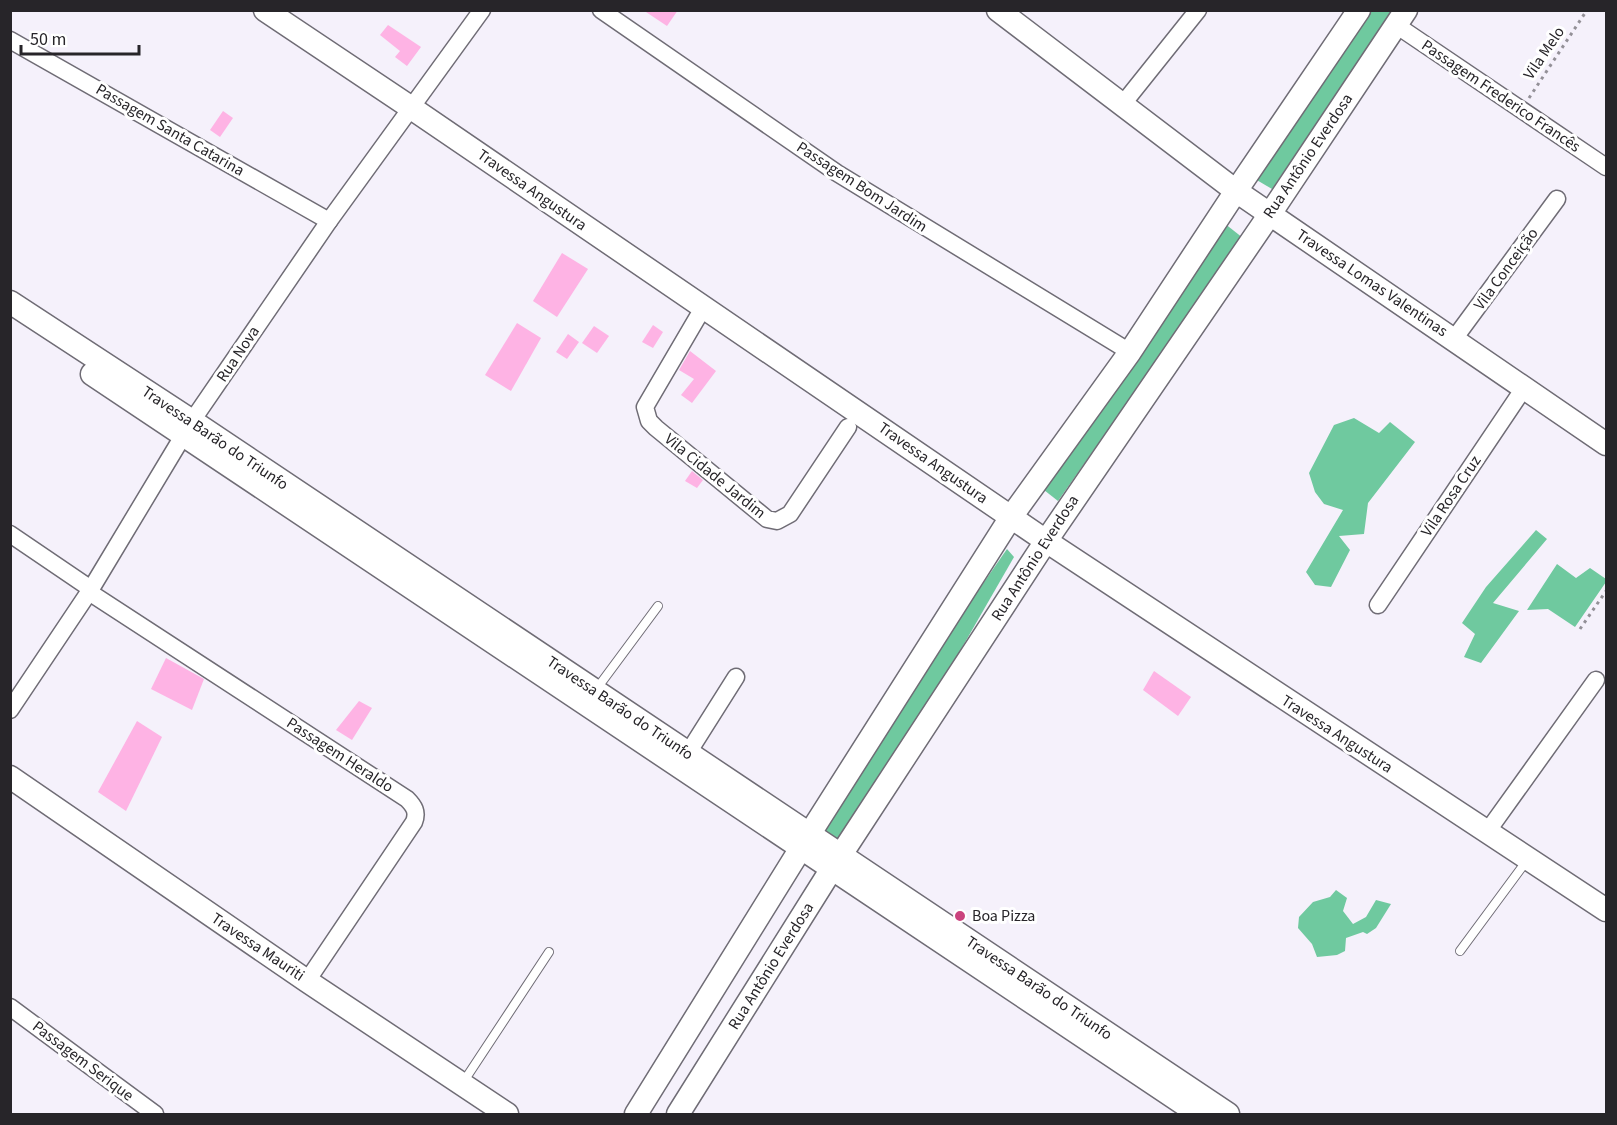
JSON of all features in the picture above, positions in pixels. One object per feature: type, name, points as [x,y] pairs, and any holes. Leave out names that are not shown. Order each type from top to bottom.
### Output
[{"type":"street","name":"Travessa Angustura","points":[[265,10],[411,107],[703,308],[853,419],[1011,518],[1606,910]]},
{"type":"street","name":"Rua Nova","points":[[10,710],[90,590],[188,428],[329,221],[482,10]]},
{"type":"street","name":"Passagem Bom Jardim","points":[[601,10],[837,173],[1130,352]]},
{"type":"street","name":"Travessa Lomas Valentinas","points":[[998,10],[1236,191],[1606,444]]},
{"type":"street","points":[[1122,105],[1198,10]]},
{"type":"street","points":[[636,1114],[805,842],[1011,518],[1130,352],[1359,10]]},
{"type":"street","name":"Passagem Frederico Francês","points":[[1401,18],[1521,109],[1606,167]]},
{"type":"street","name":"Rua Antônio Everdosa","points":[[678,1114],[836,863],[1046,541],[1401,18]]},
{"type":"street","name":"Passagem Santa Catarina","points":[[10,40],[329,221]]},
{"type":"street","name":"Vila Conceição","points":[[1454,339],[1557,199]]},
{"type":"street","name":"Travessa Barão do Triunfo","points":[[10,302],[99,370]]},
{"type":"street","name":"Vila Cidade Jardim","points":[[703,308],[645,407],[645,414],[656,428],[767,519],[777,521],[790,514],[853,419]]},
{"type":"street","name":"Travessa Barão do Triunfo","points":[[10,320],[99,370],[188,428],[1174,1088],[1228,1114]]},
{"type":"street","name":"Vila Rosa Cruz","points":[[1378,605],[1524,388]]},
{"type":"street","points":[[10,534],[90,590]]},
{"type":"street","name":"Passagem Heraldo","points":[[90,590],[407,799],[413,806],[417,816],[414,822],[307,981]]},
{"type":"street","name":"Travessa Barão do Triunfo","points":[[516,648],[594,691],[688,753],[805,842]]},
{"type":"street","points":[[688,753],[736,677]]},
{"type":"street","points":[[1487,832],[1596,681]]},
{"type":"street","name":"Travessa Mauriti","points":[[10,777],[307,981],[507,1114]]},
{"type":"street","name":"Passagem Serique","points":[[10,1007],[155,1114]]},
{"type":"street","name":"Travessa Barão do Triunfo","points":[[1174,1088],[1195,1113]]},
{"type":"lane","points":[[594,691],[658,606]]},
{"type":"lane","points":[[1460,951],[1528,859]]},
{"type":"lane","points":[[462,1084],[549,952]]},
{"type":"path","name":"Vila Melo","points":[[1521,109],[1587,10]]},
{"type":"path","points":[[1580,629],[1606,591]]},
{"type":"green space","points":[[1369,11],[1393,11],[1272,189],[1255,179]]},
{"type":"green space","points":[[1224,223],[1243,238],[1058,501],[1044,490]]},
{"type":"green space","points":[[1354,418],[1379,433],[1390,422],[1415,442],[1368,503],[1364,534],[1339,536],[1350,550],[1331,587],[1315,585],[1306,572],[1343,510],[1324,504],[1315,492],[1309,473],[1334,425]]},
{"type":"green space","points":[[1536,530],[1547,539],[1493,603],[1519,611],[1481,663],[1464,657],[1475,634],[1462,623],[1486,587]]},
{"type":"green space","points":[[1007,549],[1014,557],[848,846],[814,827]]},
{"type":"green space","points":[[1557,564],[1576,578],[1590,568],[1606,579],[1575,627],[1548,609],[1527,610]]},
{"type":"green space","points":[[1336,890],[1347,898],[1343,911],[1353,924],[1366,917],[1376,900],[1391,904],[1376,928],[1367,934],[1363,932],[1346,938],[1345,951],[1337,955],[1317,957],[1312,944],[1298,928],[1299,917],[1313,902],[1330,897]]},
{"type":"building","points":[[643,10],[678,10],[667,26]]},
{"type":"building","points":[[388,25],[421,47],[407,66],[395,57],[400,51],[380,35]]},
{"type":"building","points":[[223,111],[233,118],[220,137],[210,130]]},
{"type":"building","points":[[562,253],[588,269],[557,317],[533,301]]},
{"type":"building","points":[[517,323],[541,338],[511,391],[485,375]]},
{"type":"building","points":[[653,325],[663,332],[653,348],[642,342]]},
{"type":"building","points":[[594,326],[609,336],[597,353],[582,343]]},
{"type":"building","points":[[568,334],[579,342],[567,359],[556,352]]},
{"type":"building","points":[[690,351],[716,371],[692,403],[681,395],[694,379],[679,370]]},
{"type":"building","points":[[692,471],[703,480],[697,488],[685,481]]},
{"type":"building","points":[[166,658],[204,679],[192,710],[151,689]]},
{"type":"building","points":[[1154,671],[1191,697],[1178,716],[1143,690]]},
{"type":"building","points":[[359,701],[372,708],[352,740],[336,730]]},
{"type":"building","points":[[137,721],[162,737],[126,811],[98,792]]},
{"type":"place","name":"Boa Pizza","points":[[960,916]]}]
